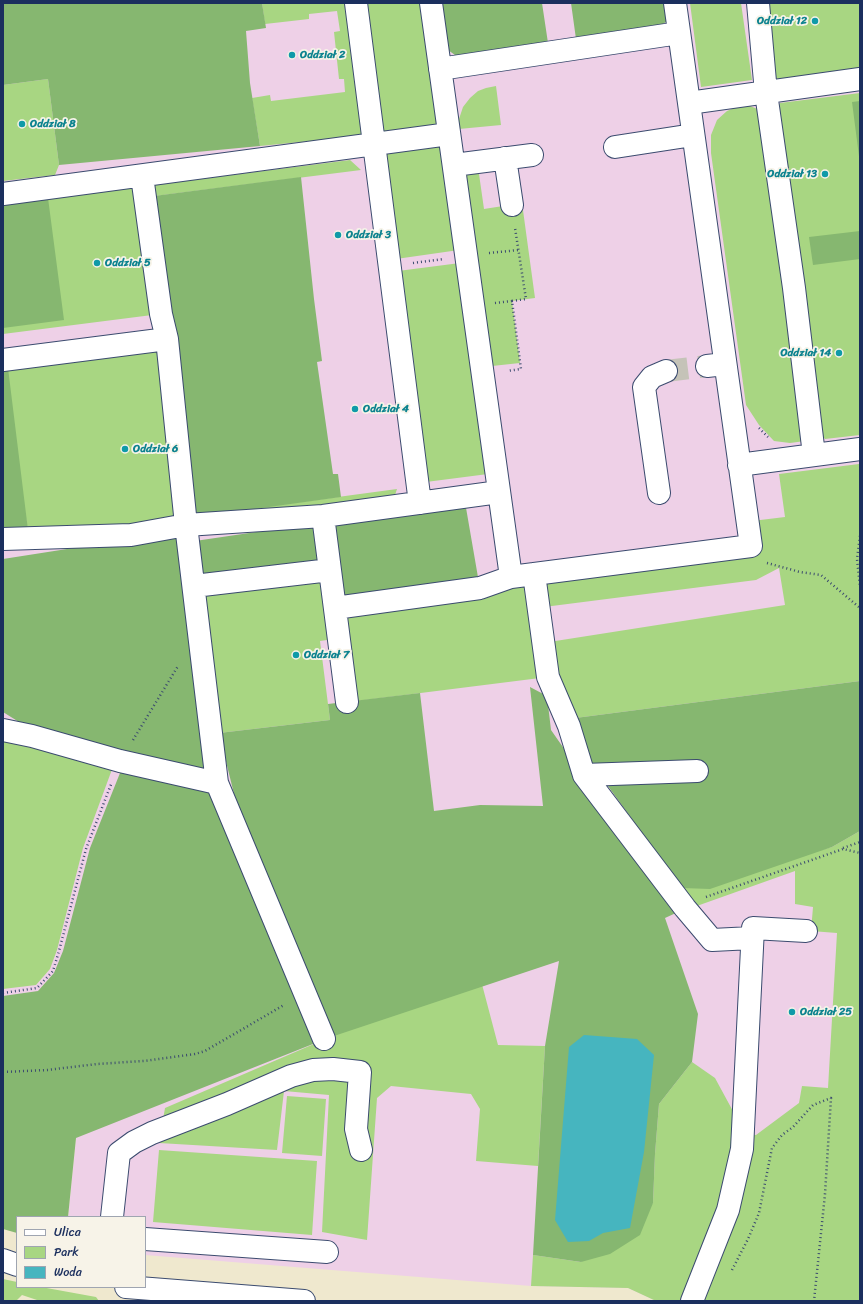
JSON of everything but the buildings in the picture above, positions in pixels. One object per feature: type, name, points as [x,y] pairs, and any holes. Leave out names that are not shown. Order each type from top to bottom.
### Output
[{"type":"street","points":[[356,3],[419,498]]},
{"type":"street","points":[[431,3],[511,577]]},
{"type":"street","points":[[335,608],[480,588],[511,577],[751,546],[739,465],[716,365],[693,135],[675,3]]},
{"type":"street","points":[[758,3],[766,93],[794,288],[814,455]]},
{"type":"street","points":[[440,68],[679,33]]},
{"type":"street","points":[[689,103],[860,79]]},
{"type":"street","points":[[3,194],[449,134]]},
{"type":"street","points":[[615,147],[693,135]]},
{"type":"street","points":[[454,165],[532,155]]},
{"type":"street","points":[[504,158],[512,205]]},
{"type":"street","points":[[142,176],[161,314],[167,339],[186,525],[217,783],[324,1039]]},
{"type":"street","points":[[3,360],[167,339]]},
{"type":"street","points":[[659,493],[644,387],[652,377],[666,371]]},
{"type":"street","points":[[739,465],[860,449]]},
{"type":"street","points":[[3,539],[131,535],[186,525],[323,516],[419,498],[498,487]]},
{"type":"street","points":[[323,516],[347,702]]},
{"type":"street","points":[[194,586],[330,570]]},
{"type":"street","points":[[534,574],[548,677],[569,726],[584,775],[685,908],[712,940],[752,938]]},
{"type":"street","points":[[3,730],[32,736],[120,761],[217,783]]},
{"type":"street","points":[[584,775],[697,771]]},
{"type":"street","points":[[692,1301],[728,1210],[742,1149],[753,928],[806,931]]},
{"type":"street","points":[[112,1216],[118,1153],[134,1142],[152,1133],[227,1104],[291,1076],[313,1070],[333,1069],[360,1072],[356,1129],[361,1150]]},
{"type":"street","points":[[146,1239],[327,1252]]},
{"type":"street","points":[[3,1260],[16,1265]]},
{"type":"street","points":[[121,1301],[122,1288]]},
{"type":"street","points":[[139,1288],[304,1301]]},
{"type":"path","points":[[473,307],[526,299],[512,205]]},
{"type":"path","points":[[483,375],[521,370],[512,301]]},
{"type":"path","points":[[748,530],[760,561],[800,572],[822,575],[860,608]]},
{"type":"path","points":[[860,536],[857,559],[860,587]]},
{"type":"path","points":[[3,993],[37,988],[53,971],[86,849],[120,761],[179,666]]},
{"type":"path","points":[[678,897],[703,898],[860,842]]},
{"type":"path","points":[[843,848],[860,853]]},
{"type":"path","points":[[3,1072],[47,1070],[97,1064],[144,1061],[195,1054],[205,1051],[287,1003]]},
{"type":"path","points":[[730,1272],[759,1213],[772,1148],[782,1135],[793,1127],[813,1105],[831,1098],[825,1194],[814,1301]]},
{"type":"shaded area","points":[[3,3],[860,3],[860,1028],[834,1301],[684,1298],[679,1301],[656,1301],[628,1288],[531,1286],[146,1255],[146,1216],[68,1216],[76,1138],[3,1156]]},
{"type":"green space","points":[[3,3],[262,3],[266,28],[246,31],[250,83],[260,146],[59,165],[48,79],[3,85]]},
{"type":"green space","points":[[262,3],[346,3],[363,136],[260,146],[252,98],[270,95],[271,101],[345,92],[344,79],[339,79],[334,32],[340,31],[337,11],[309,14],[309,19],[265,24]]},
{"type":"green space","points":[[363,3],[425,3],[443,129],[380,136]]},
{"type":"green space","points":[[440,3],[542,3],[548,43],[465,55],[455,55],[448,50]]},
{"type":"green space","points":[[571,3],[668,3],[669,15],[666,22],[658,27],[576,39]]},
{"type":"green space","points":[[690,3],[741,3],[752,80],[701,87]]},
{"type":"green space","points":[[762,3],[860,3],[860,68],[778,79],[772,76]]},
{"type":"green space","name":"Oddział 8","points":[[48,79],[59,165],[55,175],[3,181],[3,85]]},
{"type":"green space","points":[[496,86],[501,125],[459,129],[459,119],[463,107],[470,98],[478,91]]},
{"type":"green space","points":[[860,93],[860,435],[825,439],[819,432],[776,112],[780,103]]},
{"type":"green space","points":[[860,101],[860,164],[852,102]]},
{"type":"green space","points":[[739,106],[750,106],[760,110],[805,441],[790,443],[774,441],[759,425],[746,405],[711,153],[711,135],[717,120],[727,111]]},
{"type":"green space","points":[[444,141],[459,250],[396,259],[381,149]]},
{"type":"green space","points":[[350,160],[361,170],[155,196],[197,516],[397,489],[394,498],[29,538],[3,369],[168,349],[160,314],[3,334],[3,204]]},
{"type":"green space","points":[[478,167],[484,209],[522,203],[535,298],[512,301],[520,363],[492,366],[464,169]]},
{"type":"green space","points":[[301,177],[322,361],[317,362],[333,474],[338,474],[341,497],[197,517],[154,196]]},
{"type":"green space","points":[[48,198],[64,320],[3,328],[3,204]]},
{"type":"green space","points":[[860,231],[860,259],[813,265],[809,237]]},
{"type":"green space","points":[[460,263],[488,474],[426,482],[398,271]]},
{"type":"green space","points":[[8,368],[29,538],[3,546],[3,369]]},
{"type":"green space","points":[[859,464],[860,681],[560,720],[549,642],[785,605],[779,568],[756,580],[544,607],[539,581],[757,554],[752,521],[785,517],[779,474]]},
{"type":"green space","points":[[465,502],[479,583],[342,603],[328,520]]},
{"type":"green space","points":[[317,523],[324,567],[200,581],[195,541]]},
{"type":"green space","points":[[163,534],[184,538],[207,771],[318,1042],[76,1138],[68,1216],[16,1216],[16,1233],[3,1229],[3,996],[38,991],[54,973],[63,951],[90,848],[126,758],[35,732],[3,712],[3,559]]},
{"type":"green space","points":[[326,574],[334,639],[320,641],[330,720],[219,733],[201,590]]},
{"type":"green space","points":[[526,582],[540,678],[357,701],[346,615]]},
{"type":"green space","points":[[860,681],[860,831],[832,847],[710,889],[682,888],[560,720]]},
{"type":"green space","points":[[530,687],[547,696],[551,730],[678,912],[665,918],[698,1014],[692,1062],[659,1104],[653,1203],[640,1235],[610,1254],[581,1262],[533,1255],[545,1046],[559,961],[331,1037],[235,798],[219,733],[330,720],[328,704],[420,693],[434,811],[480,805],[543,806]]},
{"type":"green space","points":[[3,736],[114,764],[83,848],[57,950],[50,969],[36,985],[3,989]]},
{"type":"green space","points":[[860,831],[860,1301],[695,1301],[684,1298],[679,1301],[656,1301],[628,1288],[531,1286],[533,1255],[581,1262],[653,1203],[659,1104],[692,1062],[715,1078],[734,1113],[732,1132],[756,1135],[799,1103],[802,1086],[828,1088],[837,933],[811,931],[813,907],[795,904],[795,871],[694,907],[682,888],[832,847]]},
{"type":"green space","points":[[479,973],[498,1045],[545,1046],[538,1166],[476,1161],[480,1109],[471,1094],[391,1086],[377,1098],[367,1240],[322,1232],[329,1095],[284,1091],[277,1150],[159,1143],[165,1108]]},
{"type":"green space","points":[[287,1096],[326,1099],[322,1156],[282,1153]]},
{"type":"green space","points":[[159,1150],[317,1161],[312,1235],[153,1222]]},
{"type":"green space","points":[[3,1279],[16,1282],[16,1288],[46,1288],[96,1297],[99,1301],[40,1301],[22,1295],[16,1301],[3,1301]]},
{"type":"water","points":[[584,1035],[637,1039],[654,1055],[644,1152],[630,1228],[603,1233],[589,1241],[568,1242],[555,1220],[569,1047]]},
{"type":"tunnel","points":[[666,371],[707,366]]},
{"type":"place","name":"Oddział 12","points":[[815,21]]},
{"type":"place","name":"Oddział 2","points":[[292,55]]},
{"type":"place","name":"Oddział 8","points":[[22,124]]},
{"type":"place","name":"Oddział 13","points":[[825,174]]},
{"type":"place","name":"Oddział 3","points":[[338,235]]},
{"type":"place","name":"Oddział 5","points":[[97,263]]},
{"type":"place","name":"Oddział 14","points":[[839,353]]},
{"type":"place","name":"Oddział 4","points":[[355,409]]},
{"type":"place","name":"Oddział 6","points":[[125,449]]},
{"type":"place","name":"Oddział 7","points":[[296,655]]},
{"type":"place","name":"Oddział 25","points":[[792,1012]]}]
